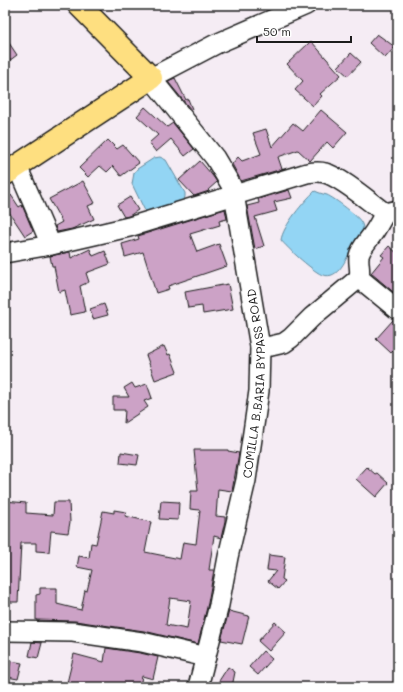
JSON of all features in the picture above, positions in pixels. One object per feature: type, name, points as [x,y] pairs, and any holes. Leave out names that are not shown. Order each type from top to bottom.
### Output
[{"type":"highway","points":[[11,170],[151,78],[79,5]]},
{"type":"street","points":[[151,78],[216,44],[306,5]]},
{"type":"street","name":"COMILLA B.BARIA BYPASS ROAD","points":[[151,78],[215,158],[231,184],[234,194],[260,347],[259,392],[246,480],[198,687]]},
{"type":"street","points":[[11,170],[51,245]]},
{"type":"street","points":[[5,253],[51,245],[129,227],[234,194],[316,171],[327,173],[392,212],[363,248],[359,256],[361,271],[359,278],[312,317],[284,343],[260,347]]},
{"type":"street","points":[[359,278],[398,310]]},
{"type":"street","points":[[5,631],[73,632],[142,642],[206,656]]},
{"type":"water","points":[[160,157],[166,160],[185,193],[185,197],[182,202],[146,213],[132,184],[134,173],[137,169],[154,158]]},
{"type":"water","points":[[315,191],[327,195],[341,204],[357,217],[363,227],[360,236],[341,267],[338,271],[329,276],[323,275],[314,270],[281,240],[290,221],[305,201]]},
{"type":"building","points":[[377,34],[395,47],[385,58],[369,43]]},
{"type":"building","points":[[5,37],[17,55],[5,64]]},
{"type":"building","points":[[311,41],[341,75],[320,94],[322,96],[313,106],[295,90],[303,81],[287,64]]},
{"type":"building","points":[[351,53],[361,62],[348,76],[338,67]]},
{"type":"building","points":[[175,78],[186,100],[188,99],[192,109],[191,110],[168,81]]},
{"type":"building","points":[[145,107],[167,127],[173,123],[194,149],[185,156],[171,139],[156,152],[149,143],[158,135],[137,116]]},
{"type":"building","points":[[321,110],[347,132],[333,148],[327,142],[310,161],[298,150],[278,157],[282,169],[241,181],[232,164],[238,157],[242,161],[261,154],[253,133],[266,129],[272,147],[293,123],[303,131]]},
{"type":"building","points":[[108,140],[117,149],[123,145],[139,163],[121,176],[113,166],[107,172],[100,166],[88,177],[79,168]]},
{"type":"building","points":[[200,161],[217,182],[208,190],[209,191],[194,196],[179,180]]},
{"type":"building","points":[[83,181],[95,203],[88,206],[94,219],[72,229],[57,232],[55,226],[62,222],[49,199]]},
{"type":"building","points":[[289,190],[292,198],[274,202],[277,211],[255,217],[264,246],[255,249],[247,206],[259,203],[258,199]]},
{"type":"building","points":[[11,195],[19,207],[22,205],[33,231],[25,236],[5,206],[5,200]]},
{"type":"building","points":[[130,197],[138,210],[129,216],[124,217],[117,205]]},
{"type":"building","points":[[225,209],[227,219],[219,221],[220,225],[190,234],[197,252],[219,244],[227,266],[168,286],[169,289],[156,293],[143,252],[125,257],[122,244],[139,239],[138,236]]},
{"type":"building","points":[[389,246],[398,254],[398,296],[371,273],[384,257],[381,255]]},
{"type":"building","points":[[90,249],[93,256],[105,251],[110,264],[86,273],[89,282],[80,286],[85,312],[70,315],[65,290],[59,292],[54,266],[52,266],[50,256],[70,252],[71,258]]},
{"type":"building","points":[[228,284],[233,309],[203,314],[202,306],[188,308],[185,292]]},
{"type":"building","points":[[104,304],[108,315],[93,319],[90,309]]},
{"type":"building","points":[[393,320],[398,321],[398,346],[391,353],[376,339]]},
{"type":"building","points":[[164,346],[168,355],[170,354],[177,372],[155,380],[146,355]]},
{"type":"building","points":[[132,383],[135,388],[147,384],[152,398],[144,401],[148,407],[124,423],[125,410],[113,410],[113,397],[129,397],[124,388]]},
{"type":"building","points":[[194,450],[228,450],[239,453],[232,491],[218,489],[216,516],[225,517],[225,521],[221,538],[214,536],[209,570],[214,570],[198,644],[144,631],[75,621],[36,620],[36,595],[40,594],[40,588],[57,588],[57,604],[81,610],[85,590],[87,591],[92,570],[77,567],[79,556],[89,558],[91,543],[96,544],[103,511],[114,513],[114,510],[126,512],[125,516],[151,522],[145,552],[180,559],[183,542],[196,544],[200,510],[190,509],[191,491],[198,491]],"holes":[[[170,598],[191,601],[187,629],[166,625]]]},
{"type":"building","points":[[121,452],[139,455],[137,465],[120,463]]},
{"type":"building","points":[[367,467],[375,474],[377,473],[388,483],[376,497],[356,479]]},
{"type":"building","points":[[5,501],[26,503],[26,513],[53,515],[54,502],[69,502],[70,522],[68,533],[51,531],[49,552],[36,551],[36,543],[21,543],[18,602],[5,602],[5,553],[7,554],[9,516],[5,516]]},
{"type":"building","points":[[161,501],[179,502],[178,520],[159,519]]},
{"type":"building","points":[[269,555],[285,557],[282,579],[285,581],[278,589],[268,581],[276,571],[267,570]]},
{"type":"building","points":[[229,611],[249,616],[242,644],[221,640]]},
{"type":"building","points":[[275,622],[286,632],[269,651],[258,641]]},
{"type":"building","points":[[32,642],[42,643],[38,658],[29,656]]},
{"type":"building","points":[[106,648],[158,657],[153,679],[142,676],[140,687],[66,687],[74,654],[104,662]]},
{"type":"building","points":[[263,651],[272,659],[258,675],[249,667]]},
{"type":"building","points":[[11,661],[22,663],[18,679],[7,677]]},
{"type":"building","points":[[228,667],[235,672],[232,687],[223,687],[217,684]]}]
